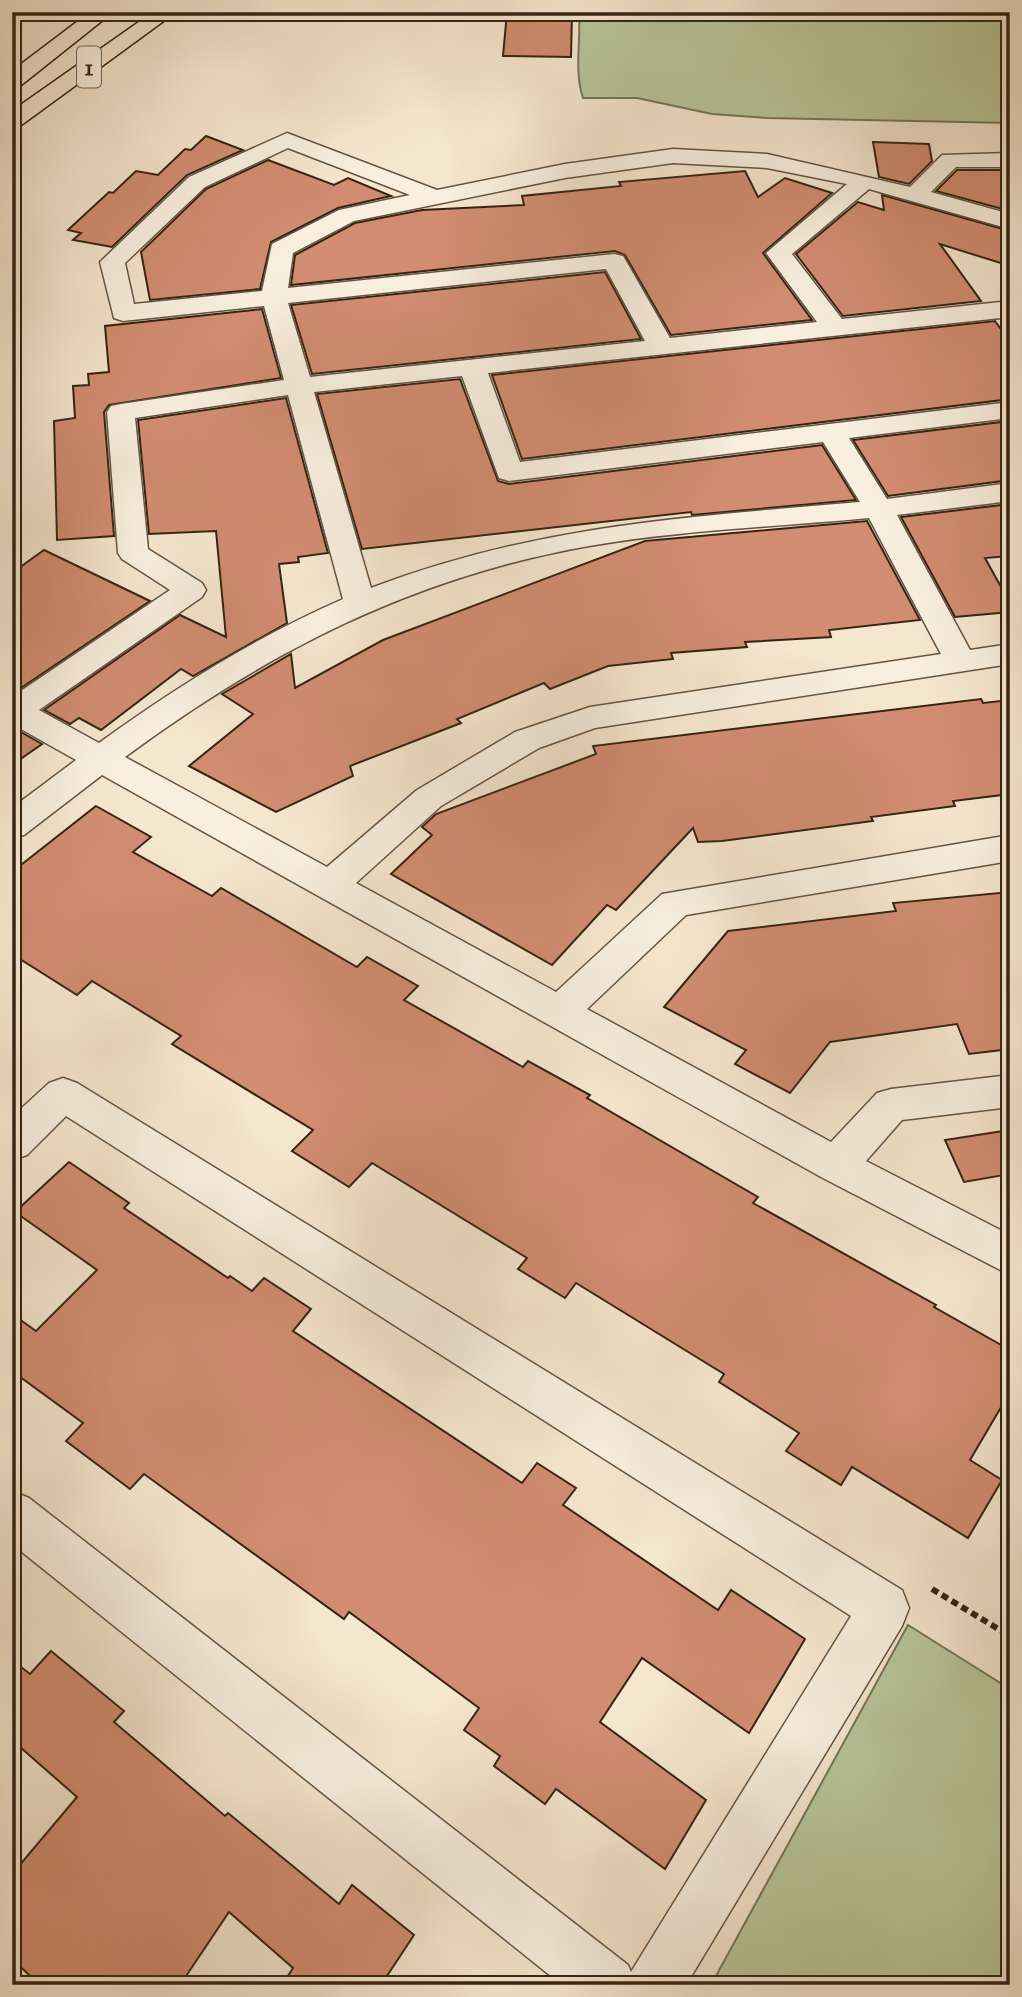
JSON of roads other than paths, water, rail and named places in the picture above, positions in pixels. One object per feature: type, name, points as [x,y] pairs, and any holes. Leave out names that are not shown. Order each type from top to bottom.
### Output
[{"type":"highway","name":"1","points":[[12,81],[103,12]]},
{"type":"highway","name":"1","points":[[12,121],[166,12]]},
{"type":"street","points":[[435,197],[287,140],[197,183],[112,262],[123,313],[614,261],[661,346]]},
{"type":"street","points":[[360,603],[274,297],[281,249],[347,215],[565,171],[673,156],[767,161],[865,181],[1010,222]]},
{"type":"street","points":[[915,195],[950,160],[1010,160]]},
{"type":"street","points":[[834,327],[778,253],[865,181]]},
{"type":"street","points":[[1010,309],[297,386],[121,412],[133,553],[191,590],[14,710],[558,1013],[836,1165],[1010,1256]]},
{"type":"street","points":[[472,367],[509,472],[1010,410]]},
{"type":"street","points":[[831,432],[878,508],[960,660]]},
{"type":"street","points":[[12,826],[102,757],[247,659],[360,603],[440,574],[549,545],[622,532],[878,508],[1010,492]]},
{"type":"street","points":[[329,886],[429,798],[527,740],[590,718],[1010,654]]},
{"type":"street","points":[[558,1013],[675,903],[1010,849]]},
{"type":"street","points":[[836,1165],[891,1105],[1010,1091]]},
{"type":"street","points":[[12,1143],[63,1094],[884,1608],[654,1985]]},
{"type":"street","points":[[12,1514],[608,1985]]}]
